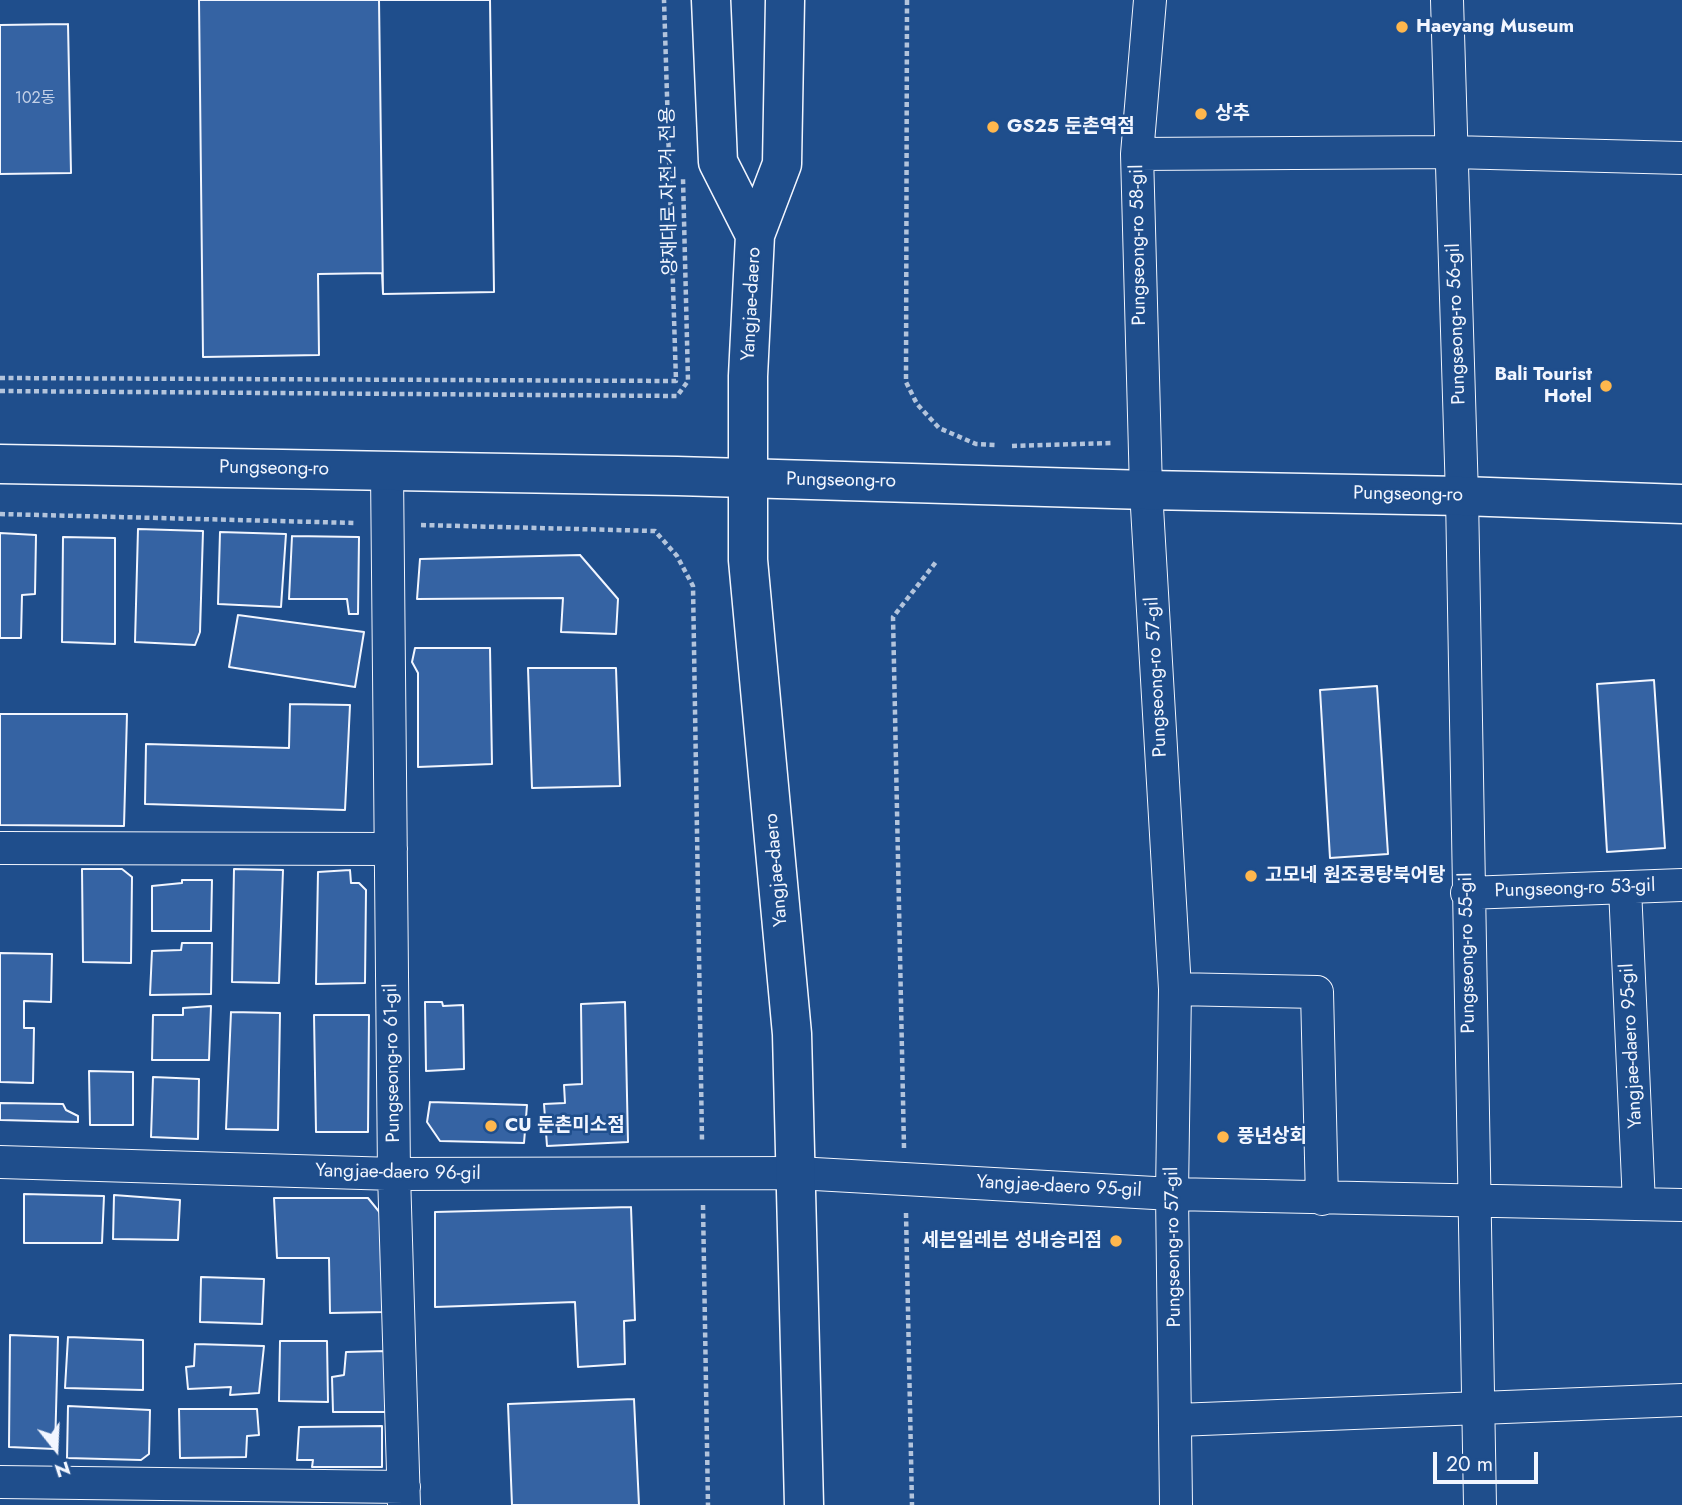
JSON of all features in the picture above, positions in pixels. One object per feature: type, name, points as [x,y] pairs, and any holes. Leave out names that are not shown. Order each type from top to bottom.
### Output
[{"type":"main road","name":"Yangjae-daero","points":[[711,0],[718,162],[755,235]]},
{"type":"main road","name":"Yangjae-daero","points":[[785,0],[782,164],[755,235],[748,376],[748,560],[792,1034],[804,1505]]},
{"type":"main road","name":"Pungseong-ro","points":[[0,464],[1462,496],[1682,505]]},
{"type":"street","name":"Pungseong-ro 58-gil","points":[[1146,490],[1137,154],[1150,0]]},
{"type":"street","name":"Pungseong-ro 56-gil","points":[[1447,0],[1462,496]]},
{"type":"street","points":[[1137,154],[1452,152],[1682,158]]},
{"type":"street","name":"Pungseong-ro 61-gil","points":[[0,1482],[46,1494],[404,1496],[394,1174],[387,472]]},
{"type":"street","name":"Pungseong-ro 57-gil","points":[[1146,490],[1175,989],[1172,1194],[1176,1505]]},
{"type":"street","name":"Pungseong-ro 55-gil","points":[[1462,496],[1472,1201],[1480,1505]]},
{"type":"street","points":[[0,848],[391,849]]},
{"type":"street","name":"Pungseong-ro 53-gil","points":[[1467,893],[1682,886]]},
{"type":"street","name":"Yangjae-daero 95-gil","points":[[1625,888],[1639,1204]]},
{"type":"street","points":[[1175,989],[1317,992],[1322,1199]]},
{"type":"street","name":"Yangjae-daero 96-gil","points":[[0,1162],[394,1174],[797,1173]]},
{"type":"street","name":"Yangjae-daero 95-gil","points":[[797,1173],[1172,1194],[1682,1205]]},
{"type":"street","points":[[1177,1420],[1682,1400]]},
{"type":"path","points":[[0,378],[676,381],[664,0]]},
{"type":"path","points":[[907,0],[906,382],[917,404],[939,428],[976,444],[1007,446],[1144,442]]},
{"type":"path","name":"양재대로 자전거 전용","points":[[0,391],[677,396],[688,381],[683,177]]},
{"type":"path","points":[[0,514],[656,531],[677,556],[693,586],[708,1505]]},
{"type":"path","points":[[912,1505],[893,617],[936,562]]},
{"type":"building","points":[[199,0],[490,0],[494,292],[383,294],[382,273],[318,274],[319,355],[203,357]]},
{"type":"building","points":[[379,0],[490,0],[494,292],[383,294]]},
{"type":"building","points":[[68,24],[71,173],[0,174],[0,25]]},
{"type":"building","points":[[138,529],[203,531],[200,632],[195,645],[135,642]]},
{"type":"building","points":[[220,532],[286,534],[281,607],[218,604]]},
{"type":"building","points":[[0,533],[36,535],[35,594],[22,595],[21,638],[0,638]]},
{"type":"building","points":[[292,536],[359,537],[358,614],[349,614],[347,599],[289,599]]},
{"type":"building","points":[[63,537],[115,538],[115,644],[62,642]]},
{"type":"building","points":[[580,555],[618,599],[616,634],[561,632],[563,598],[417,599],[420,559]]},
{"type":"building","points":[[238,615],[364,632],[355,687],[229,667]]},
{"type":"building","points":[[415,648],[490,648],[492,764],[418,767],[418,673],[412,662]]},
{"type":"building","points":[[528,668],[616,668],[620,786],[532,788]]},
{"type":"building","points":[[1654,680],[1665,848],[1607,852],[1597,684]]},
{"type":"building","points":[[1377,686],[1388,854],[1330,858],[1320,690]]},
{"type":"building","points":[[290,704],[350,705],[345,810],[145,804],[146,744],[289,748]]},
{"type":"building","points":[[0,714],[127,714],[124,826],[0,825]]},
{"type":"building","points":[[82,869],[122,869],[132,877],[131,963],[83,962]]},
{"type":"building","points":[[234,869],[283,870],[279,983],[232,982]]},
{"type":"building","points":[[350,870],[351,883],[359,883],[366,890],[365,983],[316,984],[318,872]]},
{"type":"building","points":[[182,880],[212,880],[211,931],[152,931],[152,886],[182,883]]},
{"type":"building","points":[[182,943],[212,943],[211,994],[150,995],[152,951],[181,950]]},
{"type":"building","points":[[0,953],[52,954],[51,1002],[24,1001],[24,1028],[34,1028],[33,1083],[0,1082]]},
{"type":"building","points":[[425,1002],[442,1002],[443,1006],[463,1005],[464,1069],[426,1071]]},
{"type":"building","points":[[625,1002],[628,1142],[547,1146],[544,1104],[565,1103],[564,1085],[582,1084],[581,1004]]},
{"type":"building","points":[[211,1006],[209,1060],[152,1060],[153,1015],[183,1015],[183,1008]]},
{"type":"building","points":[[231,1012],[280,1013],[278,1130],[226,1129]]},
{"type":"building","points":[[314,1015],[369,1015],[368,1132],[316,1132]]},
{"type":"building","points":[[89,1071],[133,1072],[133,1125],[90,1125]]},
{"type":"building","points":[[153,1077],[199,1079],[198,1139],[151,1137]]},
{"type":"building","points":[[430,1102],[527,1105],[524,1143],[440,1141],[427,1122]]},
{"type":"building","points":[[0,1103],[63,1104],[66,1110],[78,1116],[78,1122],[0,1120]]},
{"type":"building","points":[[24,1194],[104,1196],[102,1243],[24,1243]]},
{"type":"building","points":[[114,1195],[180,1200],[178,1240],[113,1239]]},
{"type":"building","points":[[274,1198],[368,1198],[385,1219],[386,1312],[330,1313],[329,1258],[277,1258]]},
{"type":"building","points":[[631,1207],[635,1320],[624,1321],[625,1364],[578,1367],[575,1302],[435,1307],[435,1212]]},
{"type":"building","points":[[201,1277],[264,1279],[262,1324],[200,1322]]},
{"type":"building","points":[[10,1335],[58,1337],[55,1449],[9,1447]]},
{"type":"building","points":[[68,1337],[143,1340],[143,1390],[65,1388]]},
{"type":"building","points":[[280,1341],[327,1341],[328,1402],[279,1401]]},
{"type":"building","points":[[195,1344],[264,1346],[259,1393],[230,1395],[231,1387],[188,1389],[186,1367],[194,1366]]},
{"type":"building","points":[[387,1351],[388,1412],[333,1412],[332,1377],[344,1375],[346,1352]]},
{"type":"building","points":[[634,1399],[639,1505],[512,1505],[508,1404]]},
{"type":"building","points":[[68,1406],[150,1410],[149,1454],[141,1460],[67,1458]]},
{"type":"building","points":[[179,1409],[257,1409],[259,1435],[247,1436],[246,1457],[180,1458]]},
{"type":"building","points":[[382,1426],[382,1467],[312,1467],[313,1460],[297,1460],[299,1427]]},
{"type":"place","name":"Haeyang Museum","points":[[1402,27]]},
{"type":"place","name":"상추","points":[[1201,114]]},
{"type":"place","name":"GS25 둔촌역점","points":[[993,127]]},
{"type":"place","name":"Bali Tourist Hotel","points":[[1606,386]]},
{"type":"place","name":"고모네 원조콩탕북어탕","points":[[1251,876]]},
{"type":"place","name":"CU 둔촌미소점","points":[[491,1126]]},
{"type":"place","name":"풍년상회","points":[[1223,1137]]},
{"type":"place","name":"세븐일레븐 성내승리점","points":[[1116,1241]]}]
